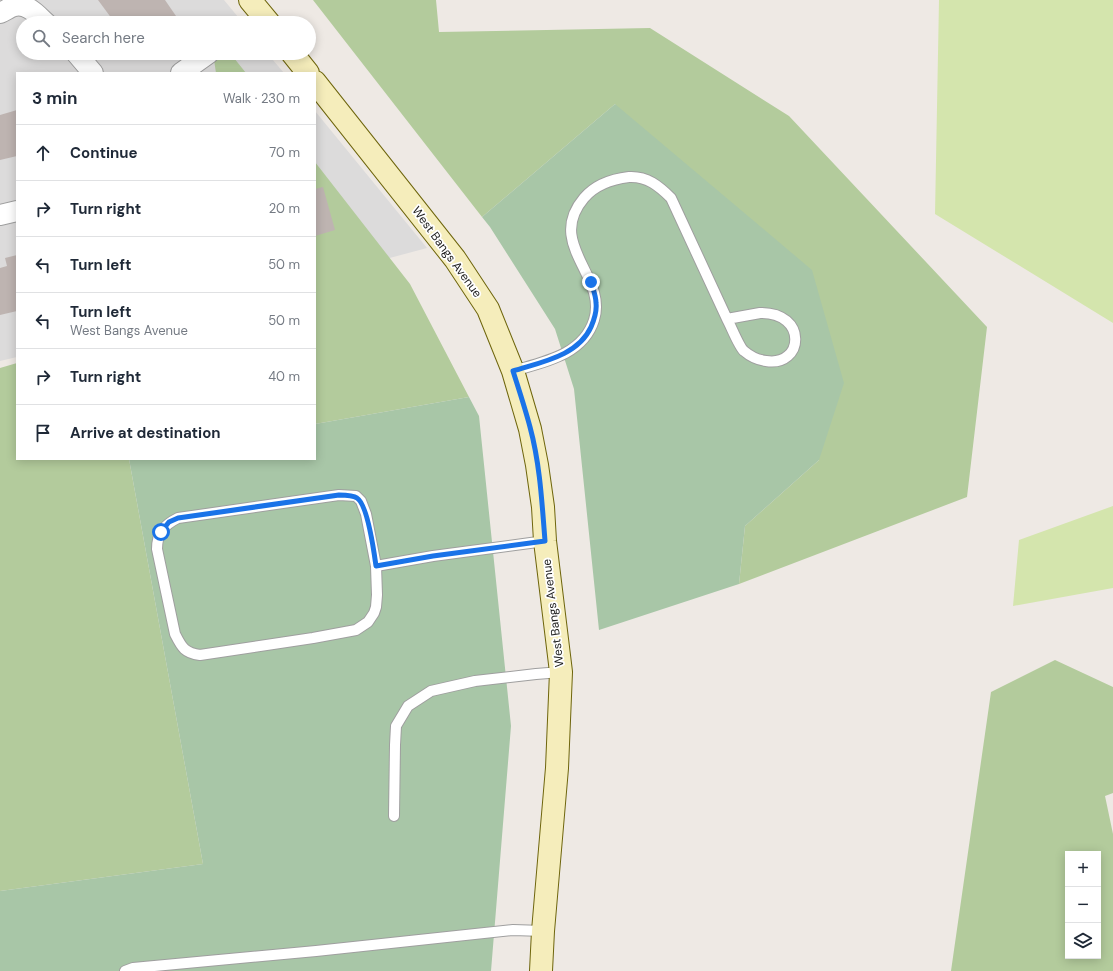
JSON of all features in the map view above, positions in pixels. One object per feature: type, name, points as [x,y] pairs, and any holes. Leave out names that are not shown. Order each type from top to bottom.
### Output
[{"type":"street","points":[[0,13],[16,6],[22,6],[30,8],[39,16]]},
{"type":"street","points":[[82,60],[92,72]]},
{"type":"street","points":[[182,72],[199,60]]},
{"type":"street","points":[[298,60],[307,72]]},
{"type":"street","name":"West Bangs Avenue","points":[[316,83],[455,260],[488,309],[513,371],[530,428],[543,507],[545,541],[561,672],[557,768],[541,971]]},
{"type":"street","points":[[0,215],[16,211]]},
{"type":"lane","points":[[513,371],[555,358],[570,351],[583,340],[589,332],[594,319],[596,303],[591,282],[575,251],[572,239],[572,220],[578,205],[586,196],[599,186],[617,179],[635,177],[647,180],[661,188],[671,198],[728,319],[743,350],[759,360],[773,362],[784,359],[793,351],[796,342],[794,331],[788,321],[778,315],[760,313],[728,319]]},
{"type":"lane","points":[[339,495],[356,496],[361,501],[366,514],[376,566],[376,607],[368,622],[356,630],[200,655],[190,654],[181,647],[175,634],[157,549],[157,542],[161,532],[169,522],[178,518],[339,495]]},
{"type":"lane","points":[[376,566],[433,556],[545,541]]},
{"type":"lane","points":[[394,816],[396,726],[408,706],[431,691],[438,689],[475,681],[561,672]]},
{"type":"lane","points":[[125,971],[132,968],[316,951],[513,930],[543,931]]},
{"type":"shaded area","points":[[0,0],[224,0],[237,16],[16,16],[16,60],[273,60],[283,72],[16,72],[16,357],[0,361]]},
{"type":"shaded area","points":[[316,112],[427,248],[316,278]]},
{"type":"green space","points":[[313,0],[436,0],[439,32],[650,28],[789,116],[987,327],[967,497],[739,584],[745,526],[819,460],[615,104],[482,217]]},
{"type":"green space","points":[[939,0],[1113,0],[1113,323],[935,214]]},
{"type":"green space","points":[[214,60],[236,60],[245,72],[216,72]]},
{"type":"green space","points":[[615,104],[812,270],[844,383],[819,460],[745,526],[739,584],[599,630],[574,389],[555,329],[490,227],[482,217]]},
{"type":"green space","points":[[316,163],[410,284],[469,397],[316,424]]},
{"type":"green space","points":[[16,363],[16,460],[129,460],[203,864],[0,891],[0,368]]},
{"type":"green space","points":[[469,397],[479,416],[511,726],[491,971],[0,971],[0,891],[203,864],[129,460],[316,460],[316,424]]},
{"type":"green space","points":[[1113,506],[1113,588],[1013,606],[1019,540]]},
{"type":"green space","points":[[1055,660],[1113,687],[1113,793],[1105,796],[1113,834],[1113,971],[951,971],[991,692]]},
{"type":"building","points":[[98,0],[165,0],[176,16],[110,16]]},
{"type":"building","points":[[16,110],[16,156],[0,160],[0,115]]},
{"type":"building","points":[[323,187],[335,230],[316,236],[316,189]]},
{"type":"building","points":[[16,255],[16,311],[0,315],[0,268],[7,266],[5,258]]},
{"type":"route","points":[[161,532],[169,522],[178,518],[339,495],[356,496],[361,501],[366,514],[376,566],[433,556],[545,541],[543,507],[537,465],[530,428],[513,371],[555,358],[570,351],[583,340],[589,332],[594,319],[596,303],[591,282]]}]
